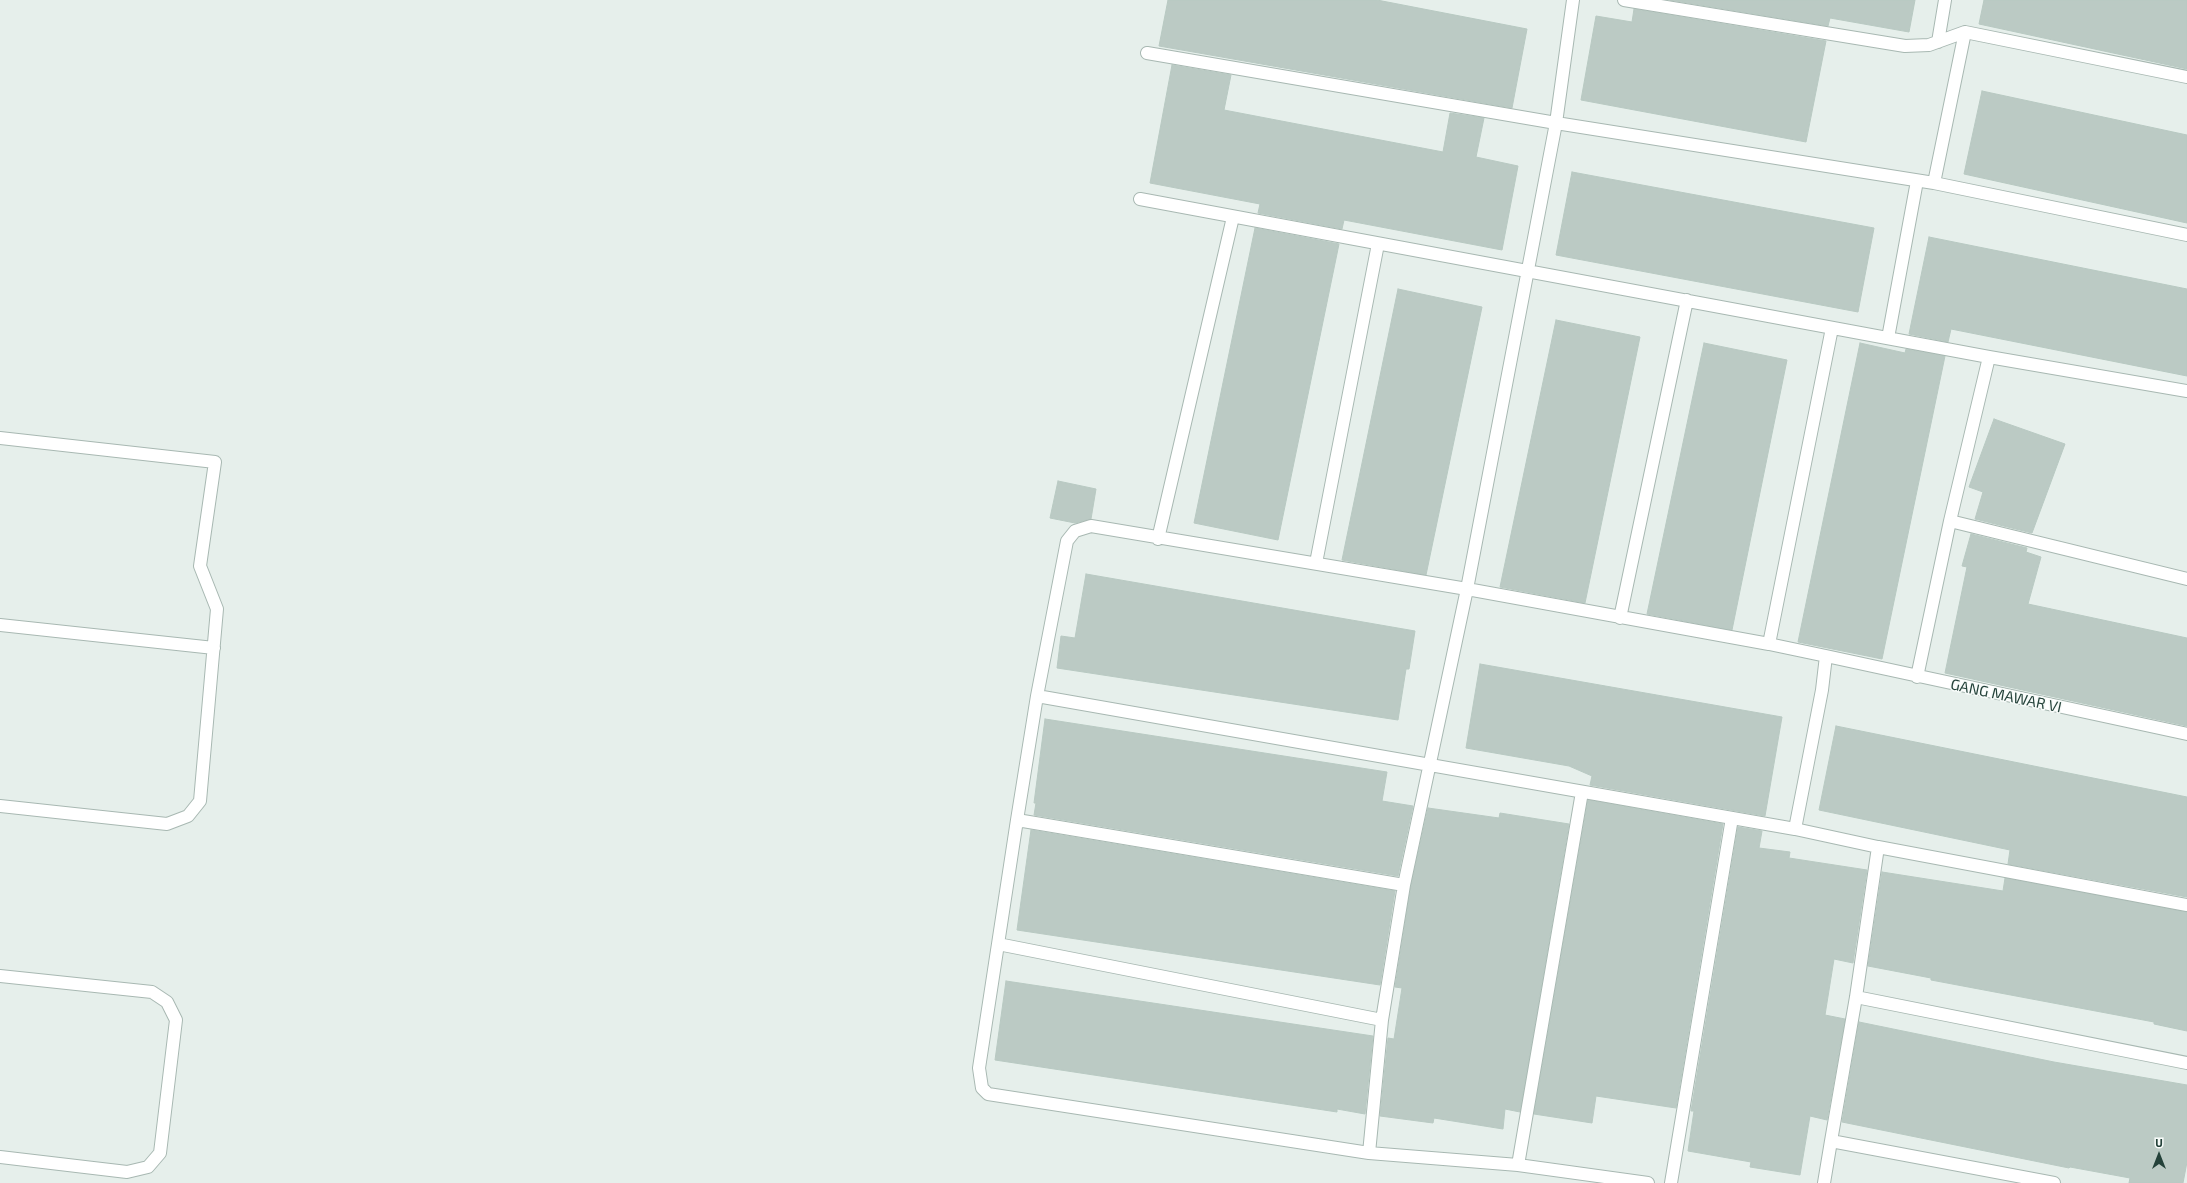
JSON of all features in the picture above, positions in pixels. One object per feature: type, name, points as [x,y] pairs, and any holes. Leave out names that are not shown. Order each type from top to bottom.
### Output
[{"type":"street","points":[[1369,1153],[1382,1020],[1404,885],[1431,765],[1467,589],[1556,123],[1573,0]]},
{"type":"street","points":[[1624,0],[1905,46],[1929,45],[1965,32],[2187,77]]},
{"type":"street","points":[[1938,42],[1945,0]]},
{"type":"street","points":[[1934,183],[1965,32]]},
{"type":"street","points":[[1147,53],[1556,123],[1934,183],[2187,235]]},
{"type":"street","points":[[1888,338],[1917,181]]},
{"type":"street","points":[[1140,199],[1989,357],[2187,391]]},
{"type":"street","points":[[1158,539],[1233,217]]},
{"type":"street","points":[[1316,563],[1378,244]]},
{"type":"street","points":[[1620,618],[1687,300]]},
{"type":"street","points":[[1769,644],[1832,328]]},
{"type":"street","points":[[1917,677],[1950,521],[1989,357]]},
{"type":"street","points":[[0,438],[215,462],[200,566],[218,609],[200,801],[188,816],[167,824],[0,806]]},
{"type":"street","points":[[1950,521],[2187,579]]},
{"type":"street","name":"GANG MAWAR VI","points":[[1648,1183],[1518,1165],[1369,1153],[988,1094],[982,1088],[979,1068],[1017,820],[1038,696],[1067,541],[1075,531],[1091,526],[1158,539],[1316,563],[1467,589],[1769,644],[2187,734]]},
{"type":"street","points":[[0,625],[214,648]]},
{"type":"street","points":[[1795,829],[1822,690],[1826,656]]},
{"type":"street","points":[[1038,696],[1795,829],[1878,847],[2187,905]]},
{"type":"street","points":[[1518,1165],[1582,792]]},
{"type":"street","points":[[1671,1183],[1732,818]]},
{"type":"street","points":[[1017,820],[1404,885]]},
{"type":"street","points":[[1824,1183],[1830,1141],[1856,997],[1878,847]]},
{"type":"street","points":[[998,944],[1382,1020]]},
{"type":"street","points":[[0,976],[152,992],[167,1002],[176,1020],[160,1152],[148,1167],[127,1172],[0,1157]]},
{"type":"street","points":[[1856,997],[2187,1063]]},
{"type":"street","points":[[1830,1141],[2054,1183]]},
{"type":"building","points":[[1168,0],[1377,0],[1527,29],[1512,108],[1159,46]]},
{"type":"building","points":[[1670,0],[1915,0],[1909,32],[1830,18],[1828,26]]},
{"type":"building","points":[[1984,0],[2187,0],[2187,69],[1979,24]]},
{"type":"building","points":[[1634,9],[1826,41],[1806,142],[1581,100],[1596,16],[1632,22]]},
{"type":"building","points":[[1172,65],[1231,75],[1224,110],[1443,152],[1450,113],[1484,118],[1476,157],[1518,166],[1502,250],[1344,220],[1342,229],[1258,213],[1260,204],[1150,183]]},
{"type":"building","points":[[1982,91],[2187,135],[2187,223],[1964,174]]},
{"type":"building","points":[[1572,172],[1874,228],[1858,312],[1556,255]]},
{"type":"building","points":[[1255,228],[1339,244],[1278,540],[1194,523]]},
{"type":"building","points":[[1929,237],[2187,289],[2187,376],[1951,329],[1948,342],[1909,334]]},
{"type":"building","points":[[1398,289],[1482,307],[1426,575],[1342,560]]},
{"type":"building","points":[[1556,320],[1640,337],[1585,603],[1500,587]]},
{"type":"building","points":[[1704,343],[1787,360],[1732,630],[1647,614]]},
{"type":"building","points":[[1860,343],[1905,353],[1906,349],[1945,356],[1882,659],[1798,642]]},
{"type":"building","points":[[1994,419],[2065,444],[2032,533],[1975,519],[1983,492],[1969,487]]},
{"type":"building","points":[[1058,481],[1096,489],[1091,519],[1075,523],[1050,518]]},
{"type":"building","points":[[1971,534],[2027,548],[2026,552],[2041,557],[2028,604],[2187,638],[2187,726],[1945,673],[1967,567],[1962,566]]},
{"type":"building","points":[[1086,574],[1415,631],[1409,669],[1406,669],[1398,720],[1057,668],[1061,636],[1075,638]]},
{"type":"building","points":[[1480,664],[1782,717],[1765,816],[1590,785],[1592,776],[1569,766],[1466,748]]},
{"type":"building","points":[[1045,719],[1387,772],[1382,801],[1413,806],[1398,876],[1034,815],[1036,803],[1034,803]]},
{"type":"building","points":[[1836,726],[2187,797],[2187,897],[2008,864],[2010,850],[1819,810]]},
{"type":"building","points":[[1588,800],[1723,824],[1676,1108],[1596,1096],[1592,1123],[1534,1114]]},
{"type":"building","points":[[1428,808],[1499,818],[1500,813],[1569,824],[1520,1112],[1505,1109],[1503,1129],[1434,1118],[1433,1123],[1380,1116],[1388,1038],[1394,1039],[1402,988],[1395,987],[1411,886]]},
{"type":"building","points":[[1738,827],[1762,831],[1759,848],[1790,852],[1789,858],[1867,870],[1853,963],[1834,959],[1825,1015],[1845,1019],[1827,1120],[1810,1116],[1800,1175],[1750,1167],[1751,1162],[1688,1151],[1694,1111],[1691,1111]]},
{"type":"building","points":[[1031,830],[1395,891],[1380,985],[1017,930]]},
{"type":"building","points":[[1882,872],[2003,891],[2005,878],[2187,912],[2187,1031],[2154,1024],[2154,1022],[1931,980],[1931,978],[1868,966]]},
{"type":"building","points":[[1006,981],[1373,1036],[1365,1114],[1337,1109],[1337,1112],[995,1060]]},
{"type":"building","points":[[1859,1022],[2054,1062],[2187,1085],[2187,1162],[2183,1183],[2129,1183],[2130,1178],[2069,1168],[1842,1122]]}]
